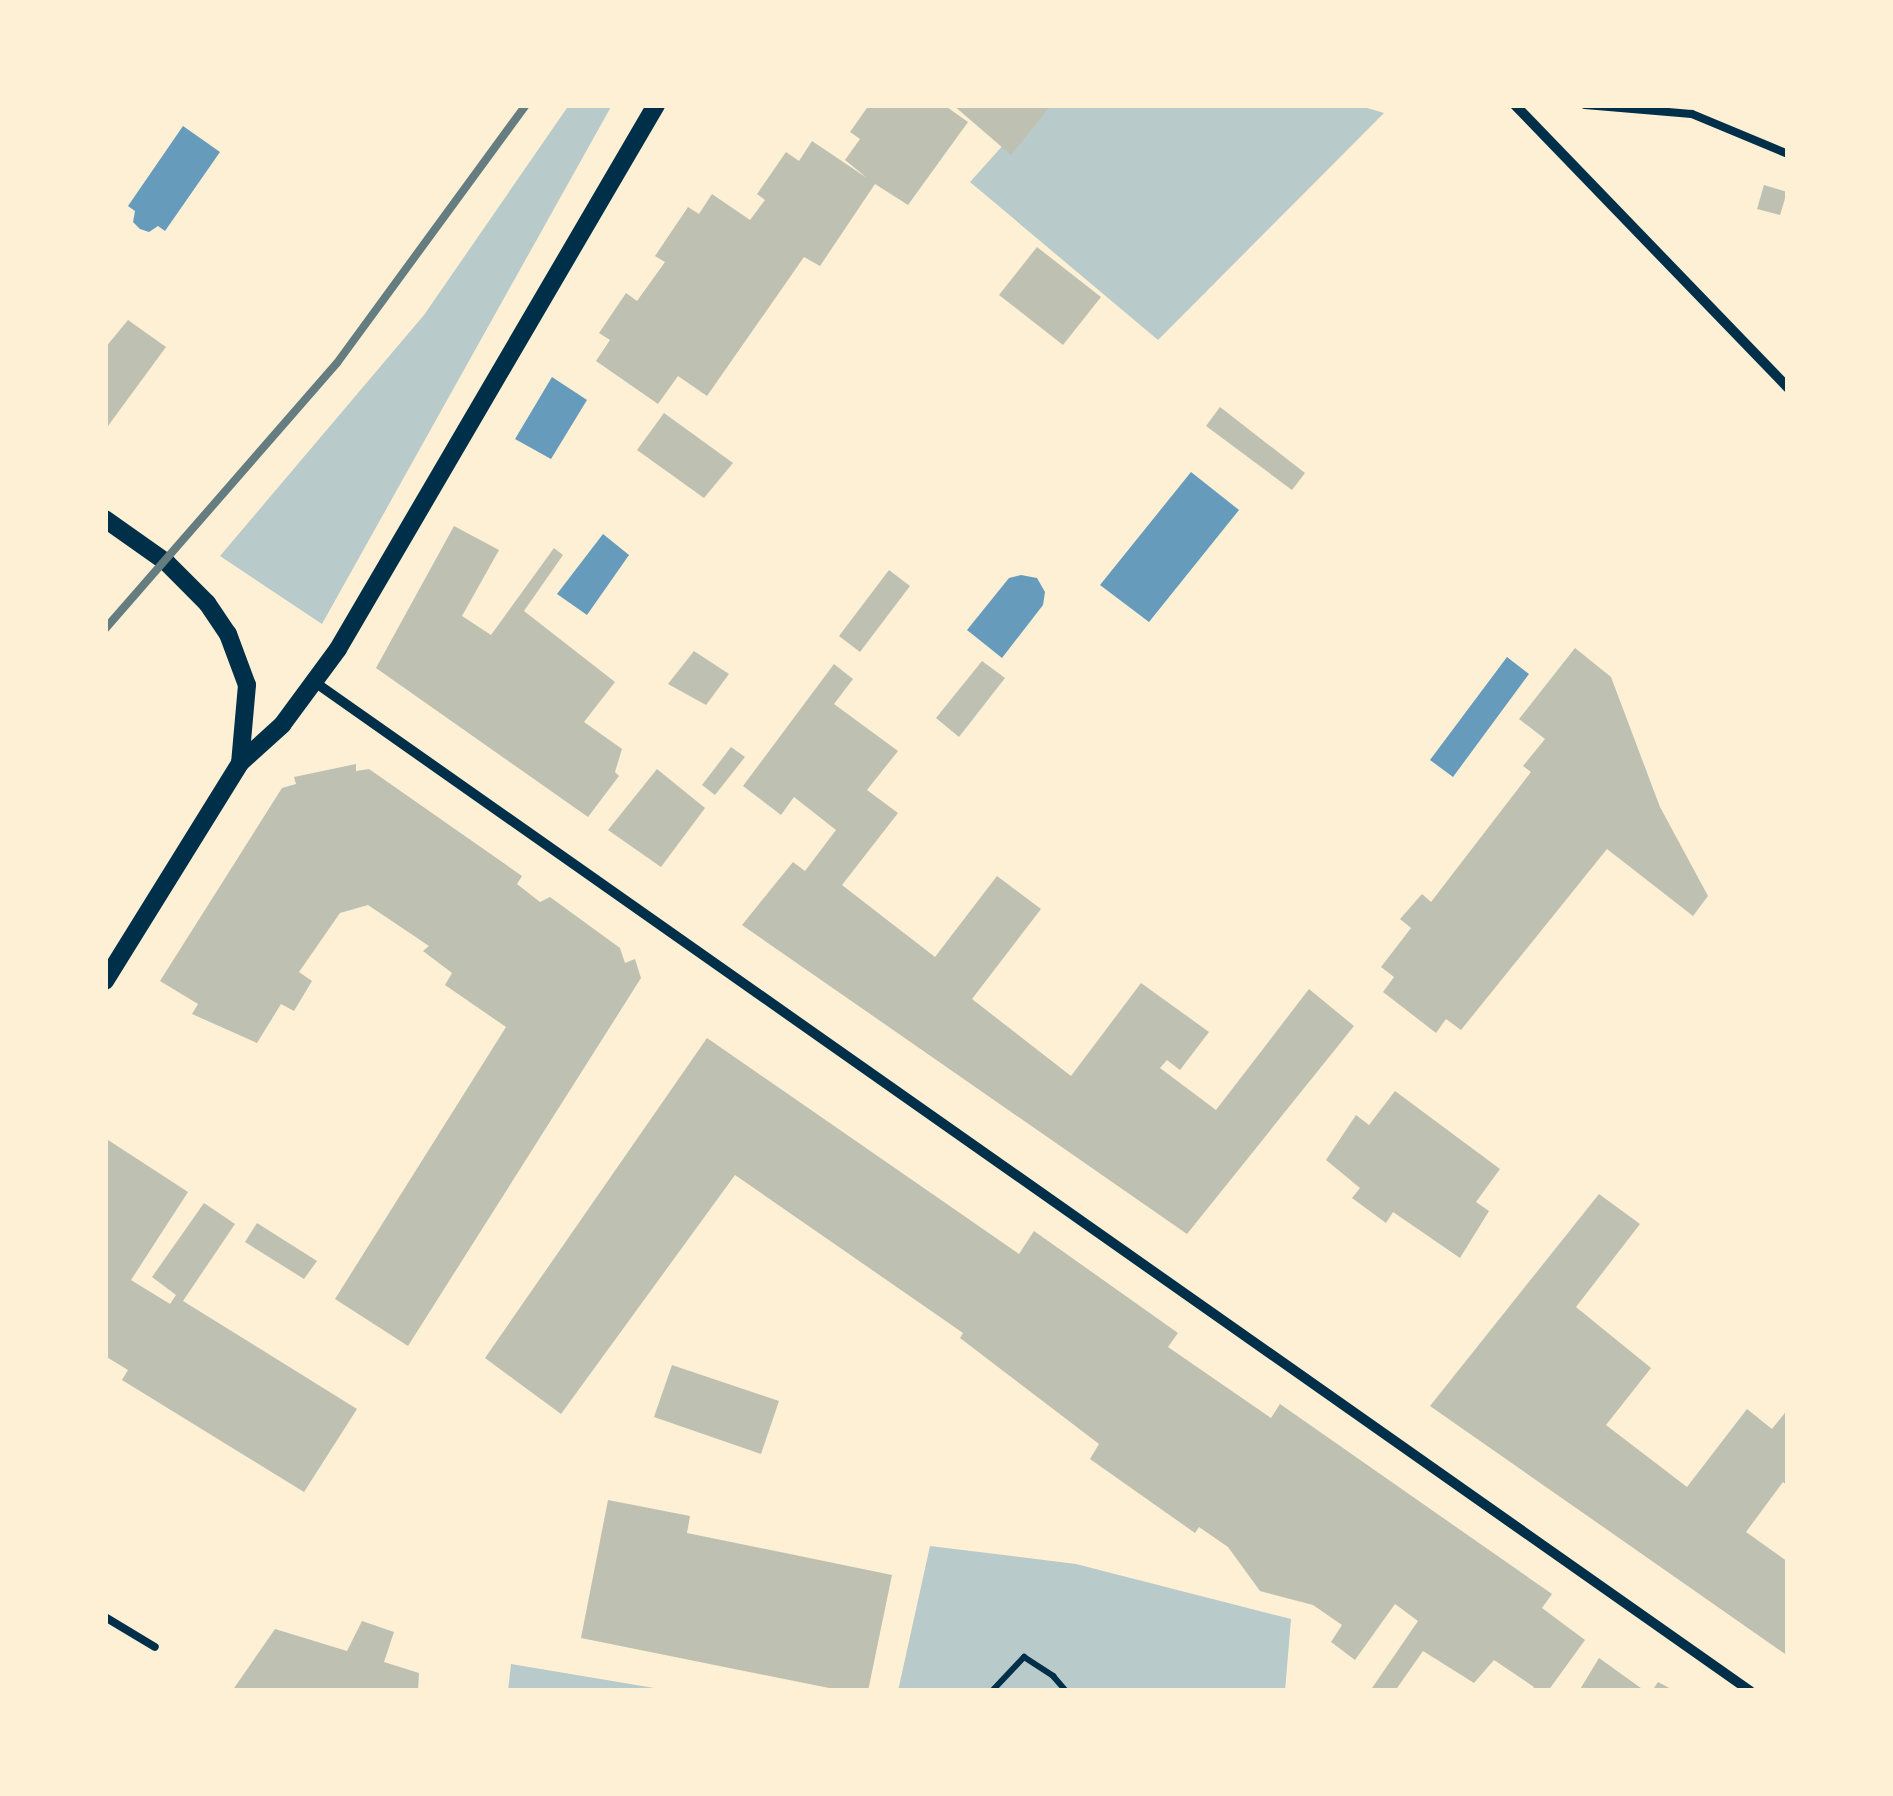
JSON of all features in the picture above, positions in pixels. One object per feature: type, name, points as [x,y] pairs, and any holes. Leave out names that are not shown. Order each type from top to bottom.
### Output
[{"type":"street","points":[[105,981],[240,763],[282,725],[316,683],[648,111],[656,105]]},
{"type":"street","points":[[1515,105],[1788,388]]},
{"type":"street","points":[[105,520],[166,562],[206,603],[228,634],[247,686],[240,763]]},
{"type":"street","points":[[316,683],[1750,1691]]},
{"type":"lane","points":[[1585,105],[1692,114],[1788,154]]},
{"type":"lane","points":[[105,1616],[155,1647]]},
{"type":"path","points":[[992,1691],[1024,1657],[1053,1676],[1066,1691]]},
{"type":"shaded area","points":[[569,105],[612,105],[322,624],[220,556],[424,315]]},
{"type":"shaded area","points":[[1039,105],[1357,105],[1384,113],[1158,340],[970,182]]},
{"type":"shaded area","points":[[930,1546],[1076,1564],[1291,1619],[1285,1691],[898,1691]]},
{"type":"shaded area","points":[[511,1664],[672,1691],[508,1691]]},
{"type":"water","points":[[183,126],[220,152],[165,231],[158,226],[149,232],[140,229],[133,222],[135,211],[128,206]]},
{"type":"water","points":[[552,377],[587,400],[551,459],[515,439]]},
{"type":"water","points":[[1191,472],[1239,510],[1149,622],[1100,585]]},
{"type":"water","points":[[603,534],[629,555],[587,615],[557,594]]},
{"type":"water","points":[[1009,578],[1037,578],[1045,592],[1043,605],[1002,658],[967,630]]},
{"type":"water","points":[[1507,657],[1529,674],[1453,777],[1430,760]]},
{"type":"building","points":[[869,105],[944,105],[968,122],[908,205],[875,184],[820,266],[804,257],[707,396],[678,376],[658,404],[596,361],[610,340],[599,333],[626,293],[637,301],[665,262],[655,256],[688,207],[699,214],[712,194],[750,220],[765,200],[757,194],[786,152],[799,161],[812,141],[867,178],[845,160],[860,139],[850,132]]},
{"type":"building","points":[[953,105],[1051,105],[1011,155]]},
{"type":"building","points":[[1764,185],[1787,192],[1780,215],[1757,209]]},
{"type":"building","points":[[1037,247],[1101,297],[1063,345],[999,295]]},
{"type":"building","points":[[128,320],[166,347],[105,430],[105,348]]},
{"type":"building","points":[[1220,407],[1305,473],[1292,490],[1206,426]]},
{"type":"building","points":[[664,413],[733,463],[704,498],[637,450]]},
{"type":"building","points":[[454,526],[499,550],[462,616],[491,635],[554,548],[563,555],[524,611],[615,682],[584,722],[622,749],[615,772],[619,776],[588,817],[376,668]]},
{"type":"building","points":[[889,570],[910,586],[860,652],[839,636]]},
{"type":"building","points":[[1575,648],[1611,677],[1660,807],[1708,896],[1693,916],[1607,849],[1461,1030],[1446,1019],[1436,1033],[1383,992],[1394,977],[1381,967],[1411,928],[1400,919],[1422,894],[1431,902],[1531,772],[1523,766],[1545,739],[1519,719]]},
{"type":"building","points":[[694,651],[729,674],[706,705],[668,684]]},
{"type":"building","points":[[982,661],[1005,678],[959,737],[936,718]]},
{"type":"building","points":[[834,664],[853,679],[834,704],[898,751],[867,790],[898,813],[842,885],[935,957],[997,876],[1041,909],[972,999],[1071,1076],[1141,983],[1209,1032],[1180,1070],[1167,1060],[1160,1068],[1216,1110],[1309,989],[1354,1026],[1187,1234],[742,925],[793,862],[805,871],[836,830],[794,797],[781,815],[743,786]]},
{"type":"building","points":[[731,747],[745,757],[715,795],[702,785]]},
{"type":"building","points":[[356,764],[356,771],[369,769],[522,876],[517,884],[540,902],[550,897],[620,948],[625,963],[635,959],[641,978],[408,1346],[335,1299],[506,1027],[445,985],[452,973],[423,951],[429,946],[368,905],[340,913],[299,972],[312,981],[294,1011],[281,1004],[257,1043],[192,1014],[198,1004],[160,981],[282,788],[296,784],[294,777]]},
{"type":"building","points":[[657,769],[705,808],[661,867],[608,830]]},
{"type":"building","points":[[707,1038],[1019,1254],[1034,1231],[1178,1333],[1168,1347],[1271,1418],[1280,1404],[1552,1594],[1542,1608],[1585,1640],[1548,1691],[1531,1691],[1534,1687],[1494,1660],[1474,1683],[1423,1651],[1395,1691],[1370,1691],[1418,1621],[1395,1604],[1355,1660],[1331,1642],[1342,1625],[1313,1605],[1260,1591],[1228,1547],[1199,1527],[1195,1533],[1090,1459],[1099,1444],[960,1338],[963,1333],[735,1175],[561,1414],[485,1358]]},
{"type":"building","points":[[1395,1091],[1500,1169],[1476,1202],[1489,1211],[1460,1258],[1393,1212],[1386,1223],[1352,1198],[1360,1188],[1326,1160],[1356,1115],[1369,1125]]},
{"type":"building","points":[[105,1138],[188,1192],[131,1280],[170,1304],[176,1295],[152,1277],[204,1203],[235,1224],[183,1301],[357,1409],[304,1492],[122,1380],[128,1370],[105,1356]]},
{"type":"building","points":[[1599,1194],[1640,1224],[1576,1307],[1651,1368],[1606,1425],[1687,1487],[1747,1409],[1772,1429],[1788,1409],[1788,1486],[1783,1482],[1746,1532],[1788,1562],[1788,1656],[1430,1406]]},
{"type":"building","points":[[257,1223],[317,1261],[304,1279],[245,1242]]},
{"type":"building","points":[[672,1365],[779,1401],[761,1454],[654,1417]]},
{"type":"building","points":[[608,1500],[690,1516],[687,1533],[892,1575],[868,1691],[844,1691],[581,1638]]},
{"type":"building","points":[[362,1621],[394,1632],[384,1662],[419,1673],[418,1691],[232,1691],[275,1629],[347,1651]]},
{"type":"building","points":[[1599,1658],[1645,1691],[1579,1691]]},
{"type":"building","points":[[1658,1682],[1675,1691],[1652,1691]]},
{"type":"railway","points":[[105,629],[337,363],[526,105]]}]
